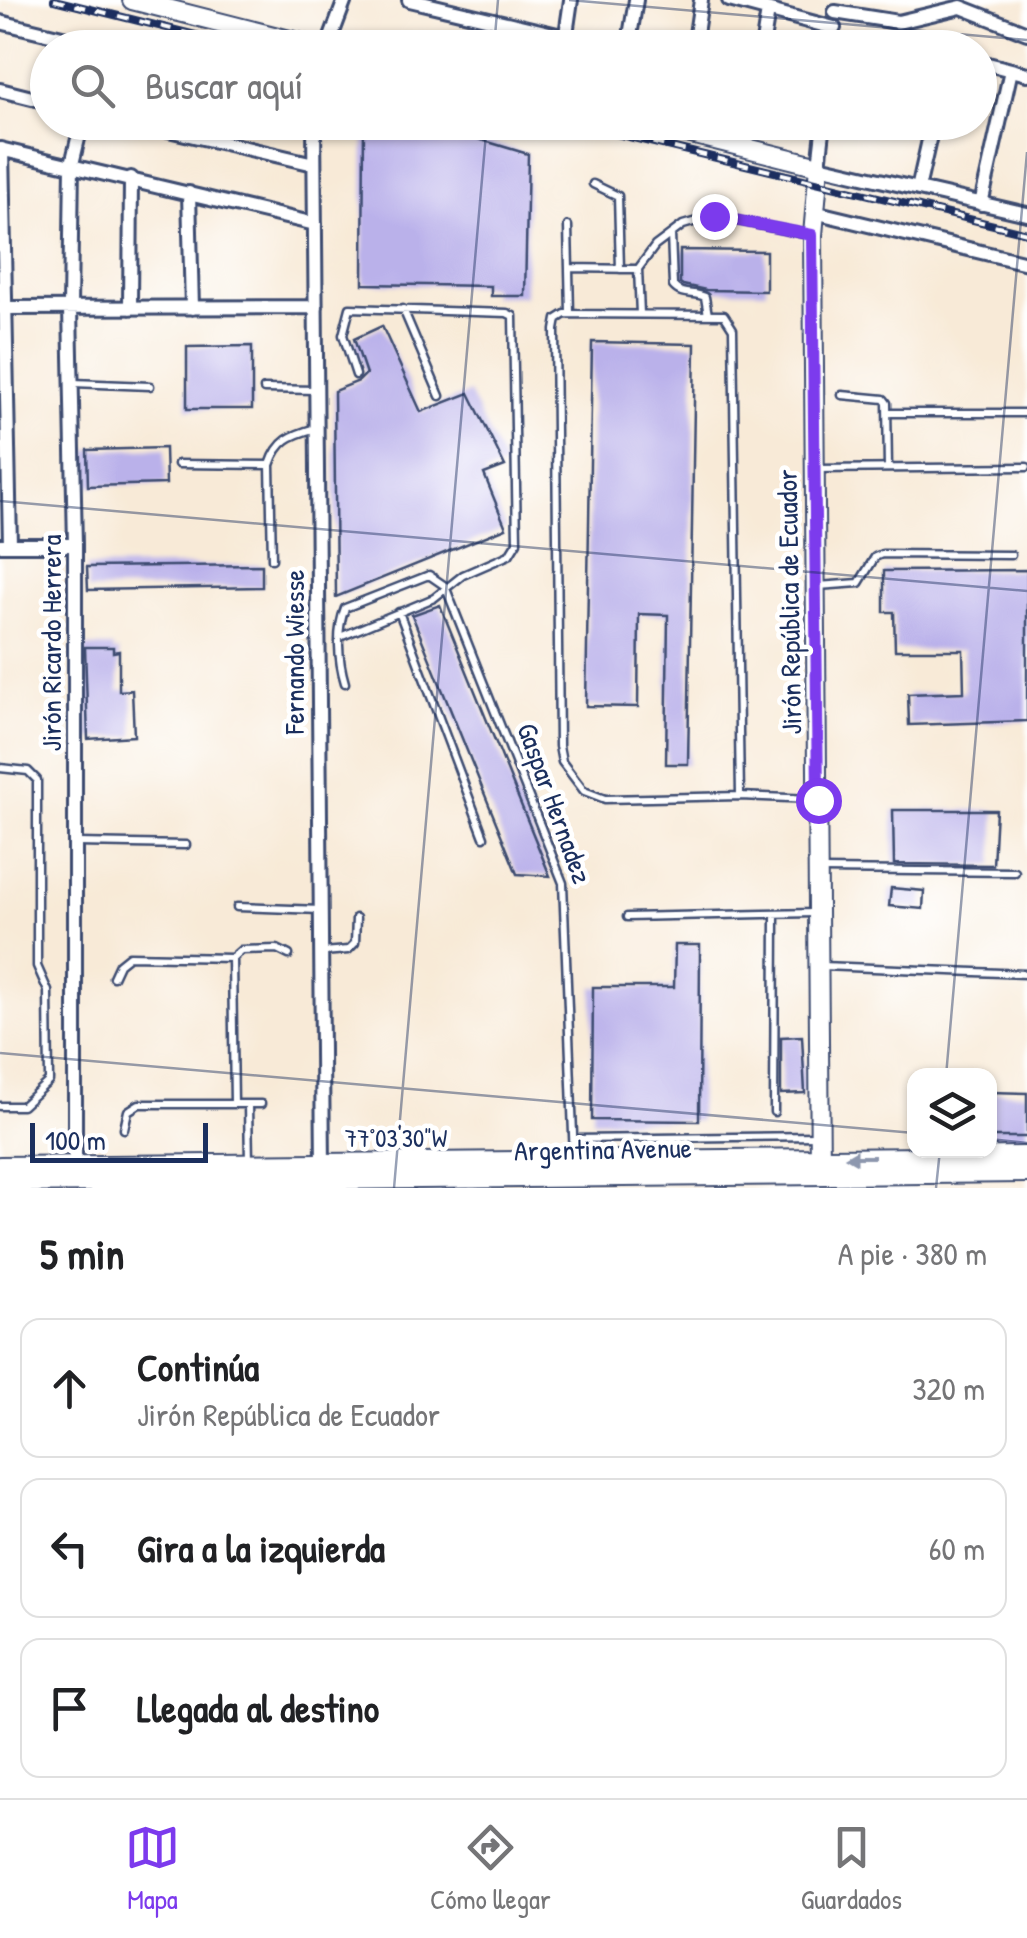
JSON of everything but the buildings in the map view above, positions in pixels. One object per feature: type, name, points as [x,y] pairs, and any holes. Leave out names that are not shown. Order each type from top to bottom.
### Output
[{"type":"main road","points":[[132,0],[177,6],[261,30]]},
{"type":"main road","points":[[723,140],[819,166]]},
{"type":"main road","name":"Jirón República de Ecuador","points":[[819,166],[812,235],[820,1166]]},
{"type":"main road","points":[[0,1166],[71,1178],[249,1163],[323,1171],[575,1174],[1027,1156]]},
{"type":"main road","name":"Argentina Avenue","points":[[0,1183],[71,1178],[147,1185],[296,1184],[323,1171],[344,1184],[575,1174],[720,1182],[798,1181],[820,1166],[892,1181],[1027,1173]]},
{"type":"street","points":[[332,30],[345,0]]},
{"type":"street","points":[[409,0],[520,30]]},
{"type":"street","points":[[567,30],[571,0]]},
{"type":"street","points":[[631,30],[636,0]]},
{"type":"street","points":[[697,30],[701,0]]},
{"type":"street","points":[[730,0],[834,28],[836,6],[886,22],[961,7],[1027,33]]},
{"type":"street","points":[[765,30],[768,11]]},
{"type":"street","points":[[0,22],[33,30]]},
{"type":"street","points":[[997,66],[1027,74]]},
{"type":"street","points":[[997,135],[1012,70]]},
{"type":"street","points":[[0,90],[30,98]]},
{"type":"street","name":"Jirón Ricardo Herrera","points":[[71,1178],[76,843],[70,308],[72,164],[78,140]]},
{"type":"street","points":[[211,140],[314,164]]},
{"type":"street","name":"Fernando Wiesse","points":[[314,140],[323,1171]]},
{"type":"street","points":[[745,147],[746,140]]},
{"type":"street","points":[[822,140],[819,166],[1027,214]]},
{"type":"street","points":[[918,189],[929,140]]},
{"type":"street","points":[[981,204],[996,140]]},
{"type":"street","points":[[75,545],[5,545],[1,149],[315,224]]},
{"type":"street","points":[[130,308],[131,178]]},
{"type":"street","points":[[189,193],[192,308]]},
{"type":"street","points":[[814,212],[1027,264]]},
{"type":"street","points":[[3,308],[316,307]]},
{"type":"lane","points":[[594,184],[618,196],[620,268]]},
{"type":"lane","points":[[640,314],[638,269],[670,233],[697,218],[714,216],[812,235]]},
{"type":"lane","points":[[568,226],[570,313]]},
{"type":"lane","points":[[670,233],[674,286],[684,294],[705,297],[708,315]]},
{"type":"lane","points":[[569,268],[638,269]]},
{"type":"lane","points":[[403,308],[440,396]]},
{"type":"lane","points":[[340,636],[434,598],[445,586],[509,554],[517,542],[512,316],[403,308],[348,310],[343,336],[356,374]]},
{"type":"lane","points":[[740,796],[733,329],[724,315],[570,313],[558,319],[555,330],[562,762],[584,791],[605,798],[740,796],[818,800]]},
{"type":"lane","points":[[72,382],[150,386]]},
{"type":"lane","points":[[264,390],[317,390]]},
{"type":"lane","points":[[842,396],[884,399],[888,412],[888,468]]},
{"type":"lane","points":[[888,412],[1027,413]]},
{"type":"lane","points":[[272,560],[270,465],[285,438],[317,428]]},
{"type":"lane","points":[[178,464],[270,465]]},
{"type":"lane","points":[[815,469],[1027,467]]},
{"type":"lane","points":[[816,586],[858,582],[882,554],[1011,555]]},
{"type":"lane","points":[[345,682],[340,668],[340,636],[345,608],[429,574],[445,586]]},
{"type":"lane","name":"Gaspar Hernadez","points":[[445,586],[563,883],[575,1174]]},
{"type":"lane","points":[[399,612],[484,836]]},
{"type":"lane","points":[[0,768],[28,771],[36,780],[37,966],[48,992],[49,1081],[22,1106],[0,1106]]},
{"type":"lane","points":[[76,843],[186,845]]},
{"type":"lane","points":[[819,870],[1014,872]]},
{"type":"lane","points":[[237,908],[321,910]]},
{"type":"lane","points":[[626,917],[820,913]]},
{"type":"lane","points":[[774,1112],[775,914]]},
{"type":"lane","points":[[322,952],[348,950],[355,943],[356,918]]},
{"type":"lane","points":[[113,977],[119,964],[130,956],[232,958],[241,950],[277,948],[289,955]]},
{"type":"lane","points":[[232,958],[234,1104]]},
{"type":"lane","points":[[820,966],[1026,974]]},
{"type":"lane","points":[[124,1129],[128,1111],[139,1104],[261,1104]]},
{"type":"lane","points":[[248,1104],[249,1163]]},
{"type":"lane","points":[[574,1138],[820,1136]]},
{"type":"railway","points":[[54,0],[175,30]]},
{"type":"railway","points":[[642,140],[1027,233]]},
{"type":"route","points":[[714,216],[812,235],[818,800]]}]
